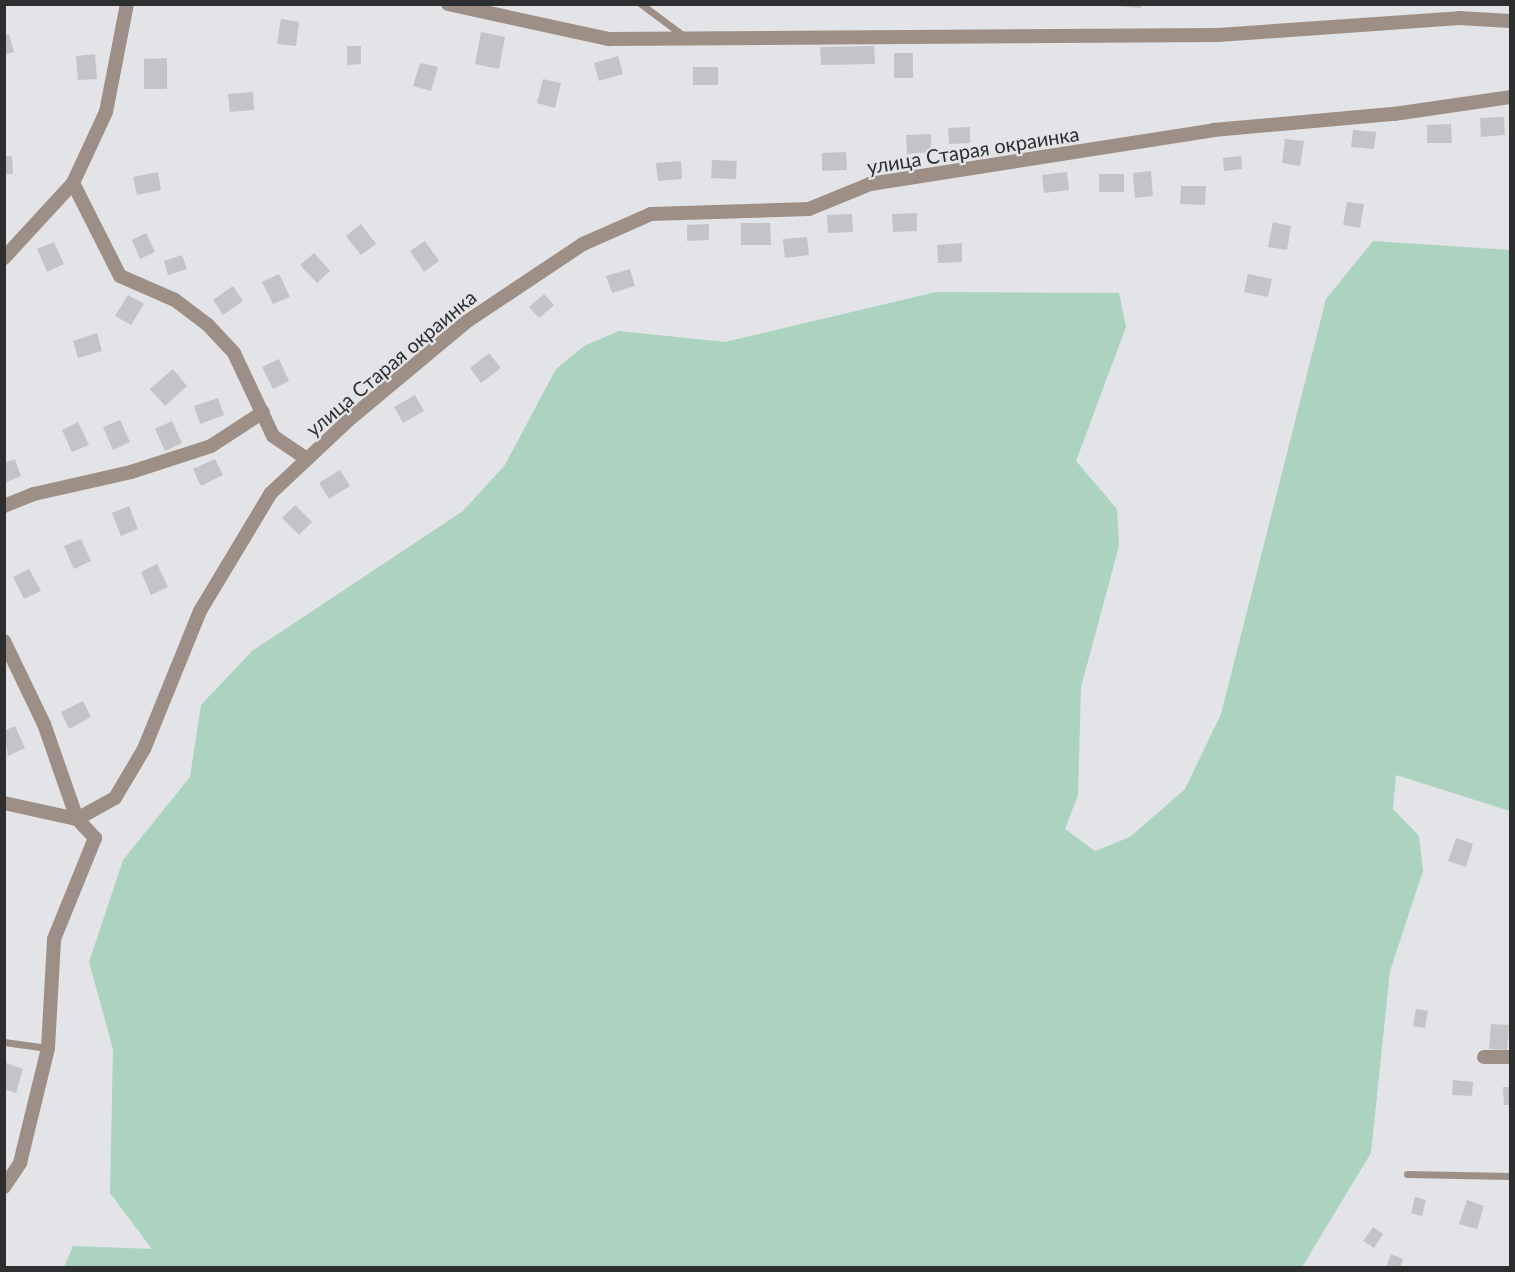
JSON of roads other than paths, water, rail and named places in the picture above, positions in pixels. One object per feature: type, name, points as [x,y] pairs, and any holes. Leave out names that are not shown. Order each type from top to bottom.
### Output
[{"type":"street","points":[[4,258],[73,183],[106,112],[127,4]]},
{"type":"street","points":[[448,4],[609,39],[1218,35],[1460,18],[1510,21]]},
{"type":"street","name":"улица Старая окраинка","points":[[77,819],[115,798],[144,749],[200,611],[271,493],[465,322],[583,244],[651,214],[809,209],[870,184],[1213,130],[1394,114],[1510,97]]},
{"type":"street","points":[[73,183],[88,220],[120,276],[175,300],[208,325],[234,353],[273,436],[307,459]]},
{"type":"street","points":[[4,506],[34,494],[131,472],[211,446],[263,412]]},
{"type":"street","points":[[4,641],[44,724],[77,819],[95,838],[54,939],[48,1048],[20,1163],[4,1187]]},
{"type":"street","points":[[4,803],[77,819]]},
{"type":"street","points":[[1484,1057],[1510,1057]]},
{"type":"lane","points":[[640,4],[686,37]]},
{"type":"lane","points":[[4,1042],[48,1048]]},
{"type":"lane","points":[[1407,1174],[1510,1176]]}]
